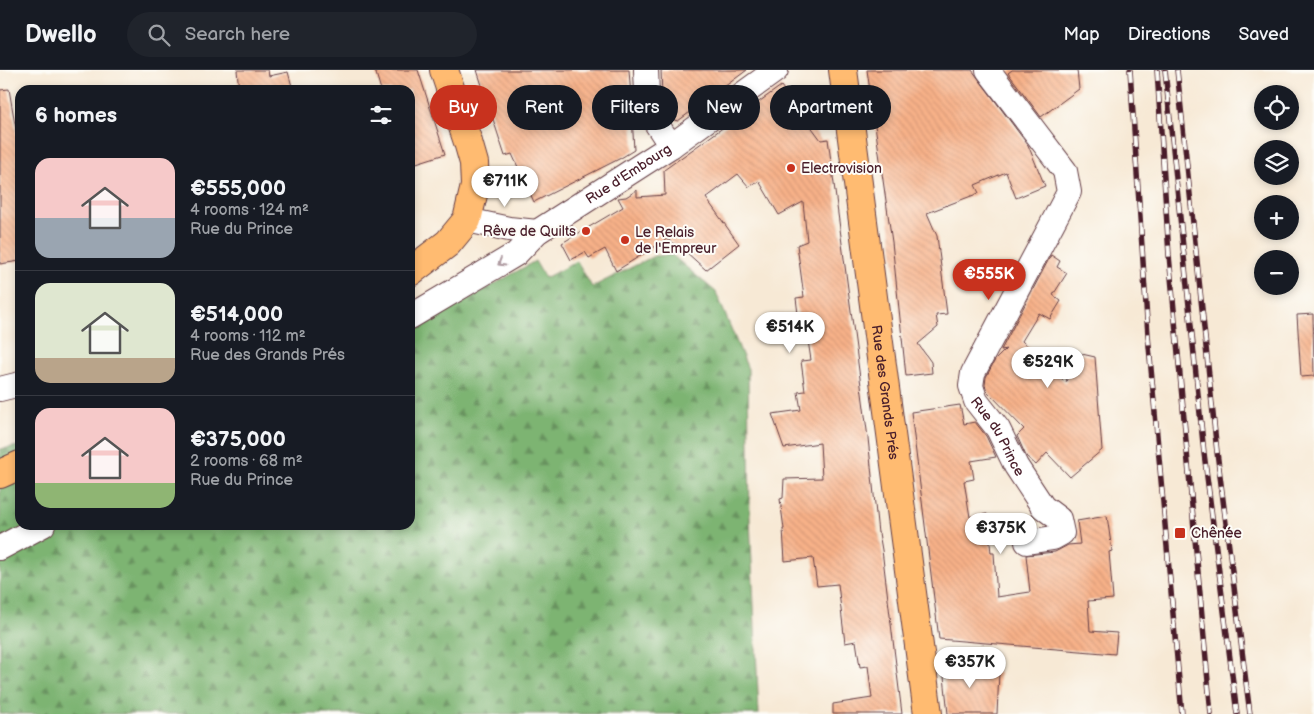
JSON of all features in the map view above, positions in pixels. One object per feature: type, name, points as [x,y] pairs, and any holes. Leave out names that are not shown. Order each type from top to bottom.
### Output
[{"type":"main road","points":[[415,268],[448,243],[467,220],[475,186],[474,162],[444,70]]},
{"type":"main road","name":"Rue des Grands Prés","points":[[843,70],[928,714]]},
{"type":"main road","points":[[0,474],[15,466]]},
{"type":"street","points":[[646,70],[646,94],[652,117],[671,146]]},
{"type":"street","name":"Rue d'Embourg","points":[[415,314],[516,254],[537,232],[671,146],[776,70]]},
{"type":"street","name":"Rue du Prince","points":[[988,70],[1065,171],[1069,192],[973,373],[971,386],[976,401],[998,429],[1016,466],[1043,507],[1059,519],[1062,533],[1053,538],[1027,542]]},
{"type":"street","points":[[467,220],[509,229],[537,232]]},
{"type":"street","points":[[0,389],[15,385]]},
{"type":"street","points":[[0,548],[33,530]]},
{"type":"green space","points":[[672,255],[716,292],[748,369],[750,519],[759,714],[0,714],[0,449],[15,447],[15,530],[415,530],[415,329],[535,261],[545,278],[577,261],[592,287],[654,256]]},
{"type":"building","points":[[237,70],[268,70],[269,76],[288,72],[292,85],[238,85]]},
{"type":"building","points":[[375,70],[418,70],[430,107],[430,130],[437,130],[445,154],[415,163],[415,85],[380,85]]},
{"type":"building","points":[[477,70],[629,70],[630,85],[592,85],[592,130],[633,130],[634,150],[534,202],[512,154],[505,156],[497,130],[497,85],[482,85]]},
{"type":"building","points":[[661,70],[747,70],[727,85],[688,85],[688,114],[678,121],[678,85],[662,85]]},
{"type":"building","points":[[867,70],[972,70],[1028,145],[1045,186],[1016,198],[1006,172],[975,185],[979,193],[927,213],[937,236],[947,314],[936,315],[938,327],[918,344],[931,362],[932,373],[906,376],[892,242],[876,130],[891,130],[891,85],[869,85]]},
{"type":"building","points":[[1012,70],[1077,70],[1079,89],[1041,117],[1008,73]]},
{"type":"building","points":[[9,89],[15,124],[15,262],[0,264],[0,90]]},
{"type":"building","points":[[770,94],[770,130],[814,130],[821,140],[828,139],[868,438],[878,533],[882,550],[902,714],[833,714],[833,704],[872,698],[868,666],[860,667],[856,641],[845,643],[838,584],[817,586],[813,558],[785,561],[784,529],[780,499],[783,498],[784,479],[822,478],[820,443],[784,448],[772,414],[801,410],[798,392],[805,391],[801,361],[811,360],[805,321],[799,322],[796,298],[804,297],[797,245],[807,241],[803,202],[779,215],[759,181],[749,187],[738,174],[706,198],[739,244],[706,270],[685,251],[667,239],[616,271],[605,249],[589,258],[585,252],[571,260],[562,243],[623,207],[618,198],[626,197],[637,190],[637,197],[665,195],[664,170],[720,130],[760,130],[760,101]]},
{"type":"building","points":[[1051,255],[1060,261],[1057,267],[1067,273],[1053,295],[1061,301],[1050,319],[1039,313],[1022,341],[1066,383],[1073,352],[1095,357],[1102,450],[1070,477],[1047,453],[1036,465],[1026,456],[1017,436],[1024,429],[987,391],[985,385],[986,377],[995,360],[1006,349],[1001,350]]},
{"type":"building","points":[[1313,314],[1314,376],[1301,377],[1297,315]]},
{"type":"building","points":[[960,405],[964,424],[975,422],[986,436],[996,457],[971,461],[974,479],[964,481],[970,517],[987,514],[991,553],[994,553],[997,597],[1030,592],[1026,555],[1055,552],[1068,545],[1080,544],[1077,521],[1107,516],[1112,551],[1109,552],[1113,599],[1088,601],[1090,631],[1117,633],[1115,654],[939,639],[911,412]]},
{"type":"building","points":[[942,658],[999,673],[997,714],[948,714]]},
{"type":"railway","points":[[1130,70],[1148,335],[1182,714]]},
{"type":"railway","points":[[1157,70],[1169,255],[1211,714]]},
{"type":"railway","points":[[1165,70],[1204,453],[1237,714]]},
{"type":"railway","points":[[1177,70],[1217,452],[1250,714]]},
{"type":"place","name":"Electrovision","points":[[791,168]]},
{"type":"place","name":"Rêve de Quilts","points":[[586,231]]},
{"type":"place","name":"Le Relais de l'Empreur","points":[[625,240]]},
{"type":"place","name":"Chênée","points":[[1180,533]]}]
